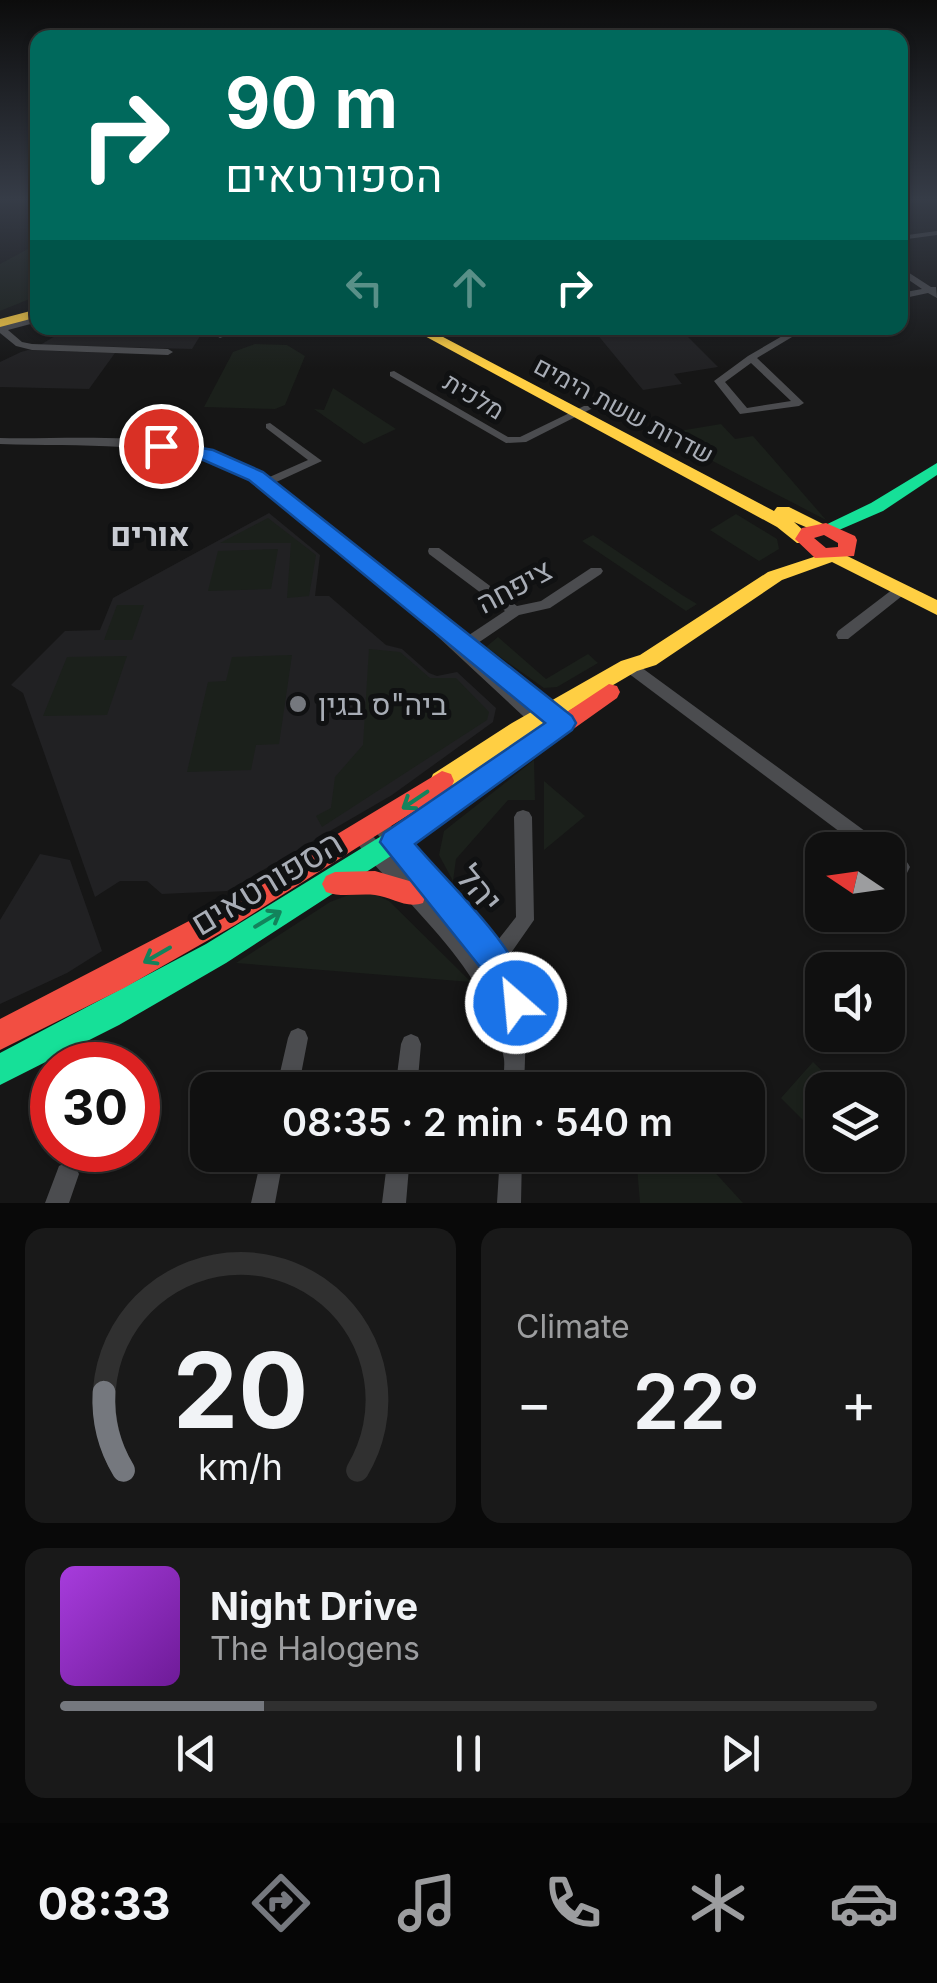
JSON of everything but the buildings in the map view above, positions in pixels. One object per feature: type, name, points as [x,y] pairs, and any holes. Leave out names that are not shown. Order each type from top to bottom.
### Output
[{"type":"street","points":[[908,275],[935,291]]},
{"type":"street","points":[[908,295],[935,291]]},
{"type":"street","points":[[0,327],[30,318]]},
{"type":"street","points":[[0,327],[17,342],[32,348],[168,352]]},
{"type":"street","name":"שדרות ששת הימים","points":[[431,335],[582,410]]},
{"type":"street","name":"שדרות ששת הימים","points":[[448,335],[814,534],[815,552],[841,549]]},
{"type":"street","points":[[751,358],[799,403],[744,412],[720,381],[751,358],[790,335]]},
{"type":"street","name":"מלכית","points":[[394,374],[506,440],[522,440],[582,410]]},
{"type":"street","points":[[265,483],[316,461],[270,426]]},
{"type":"street","points":[[0,441],[176,448],[233,463],[265,483],[550,721]]},
{"type":"street","points":[[814,534],[878,507],[937,468]]},
{"type":"street","points":[[841,549],[878,507]]},
{"type":"street","name":"הספורטאים","points":[[0,1036],[93,991],[550,721],[775,576],[814,534]]},
{"type":"street","points":[[841,549],[937,608]]},
{"type":"street","points":[[841,549],[937,593]]},
{"type":"street","name":"הספורטאים","points":[[775,576],[841,549]]},
{"type":"street","points":[[434,551],[515,610]]},
{"type":"street","name":"ציפחה","points":[[462,646],[515,610],[546,605],[596,572]]},
{"type":"street","points":[[843,634],[902,589]]},
{"type":"street","points":[[639,666],[855,832]]},
{"type":"street","name":"הספורטאים","points":[[0,1069],[77,1032],[395,842],[550,721]]},
{"type":"street","points":[[489,967],[525,920],[523,817]]},
{"type":"street","name":"יהל","points":[[370,830],[395,842],[489,967]]},
{"type":"street","name":"יהל","points":[[370,830],[376,854],[510,984],[518,1009],[514,1072]]},
{"type":"street","points":[[319,889],[343,882],[364,882],[413,894]]},
{"type":"street","points":[[291,1072],[298,1038]]},
{"type":"street","points":[[408,1072],[411,1044]]},
{"type":"street","points":[[263,1203],[269,1172]]},
{"type":"street","points":[[394,1203],[397,1172]]},
{"type":"street","points":[[509,1203],[510,1172]]},
{"type":"street","points":[[57,1203],[67,1174]]},
{"type":"shaded area","points":[[13,257],[30,257],[30,299],[0,311],[0,264]]},
{"type":"shaded area","points":[[57,335],[201,335],[192,349],[40,345]]},
{"type":"shaded area","points":[[598,335],[686,335],[718,367],[674,374],[682,384],[643,390]]},
{"type":"shaded area","points":[[255,344],[287,345],[305,356],[285,405],[275,409],[204,407],[233,352]]},
{"type":"shaded area","points":[[21,352],[115,353],[89,389],[0,387],[0,362]]},
{"type":"shaded area","points":[[333,388],[396,429],[364,444],[314,409],[324,410]]},
{"type":"shaded area","points":[[721,424],[735,439],[753,436],[826,520],[661,434]]},
{"type":"shaded area","points":[[269,513],[320,555],[315,596],[329,596],[386,645],[402,649],[429,673],[437,676],[457,672],[496,708],[493,722],[392,795],[227,891],[162,894],[147,881],[120,881],[95,897],[23,693],[11,685],[65,631],[100,630],[113,598]]},
{"type":"shaded area","points":[[736,514],[777,539],[779,549],[759,561],[710,530]]},
{"type":"shaded area","points":[[268,518],[316,555],[309,596],[287,598],[291,543],[220,543]]},
{"type":"shaded area","points":[[593,535],[697,604],[686,611],[582,541]]},
{"type":"shaded area","points":[[278,549],[271,589],[208,591],[218,551]]},
{"type":"shaded area","points":[[117,605],[144,605],[132,640],[104,640]]},
{"type":"shaded area","points":[[498,637],[546,679],[588,654],[598,663],[557,687],[544,688],[486,647]]},
{"type":"shaded area","points":[[369,649],[400,652],[430,678],[456,678],[489,712],[487,720],[322,827],[316,816],[331,808],[335,777],[363,745]]},
{"type":"shaded area","points":[[292,655],[279,744],[256,745],[251,770],[187,772],[208,682],[226,681],[232,657]]},
{"type":"shaded area","points":[[127,656],[107,715],[43,716],[67,657]]},
{"type":"shaded area","points":[[534,760],[535,800],[508,800],[456,859],[453,881],[439,855],[444,831]]},
{"type":"shaded area","points":[[544,781],[585,816],[544,850]]},
{"type":"shaded area","points":[[40,854],[70,860],[102,951],[67,973],[0,1004],[0,920]]},
{"type":"shaded area","points":[[354,893],[374,894],[389,901],[471,982],[236,963],[330,902]]},
{"type":"shaded area","points":[[813,1062],[823,1072],[805,1072],[805,1122],[781,1098]]},
{"type":"shaded area","points":[[637,1172],[715,1172],[743,1203],[640,1203]]},
{"type":"traffic: fast","points":[[826,529],[877,507],[937,468]]},
{"type":"traffic: fast","points":[[0,1069],[216,954],[422,822]]},
{"type":"traffic: slow","points":[[0,323],[30,315]]},
{"type":"traffic: slow","points":[[430,335],[783,523],[804,539]]},
{"type":"traffic: slow","points":[[783,511],[822,528]]},
{"type":"traffic: slow","points":[[442,781],[520,729],[629,666],[648,660],[775,576],[830,556]]},
{"type":"traffic: slow","points":[[835,556],[937,608]]},
{"type":"traffic: jam","points":[[826,529],[848,540],[847,552],[822,554],[804,539],[808,532],[826,529]]},
{"type":"traffic: jam","points":[[422,822],[609,692]]},
{"type":"traffic: jam","points":[[0,1035],[225,916],[442,781]]},
{"type":"traffic: jam","points":[[335,884],[375,883],[413,894]]},
{"type":"place","name":"ביה\"ס בגין","points":[[298,704]]},
{"type":"district","name":"אורים","points":[[150,534]]},
{"type":"route","points":[[161,446],[206,454],[256,476],[563,723],[395,842],[496,961],[516,1003]]}]
